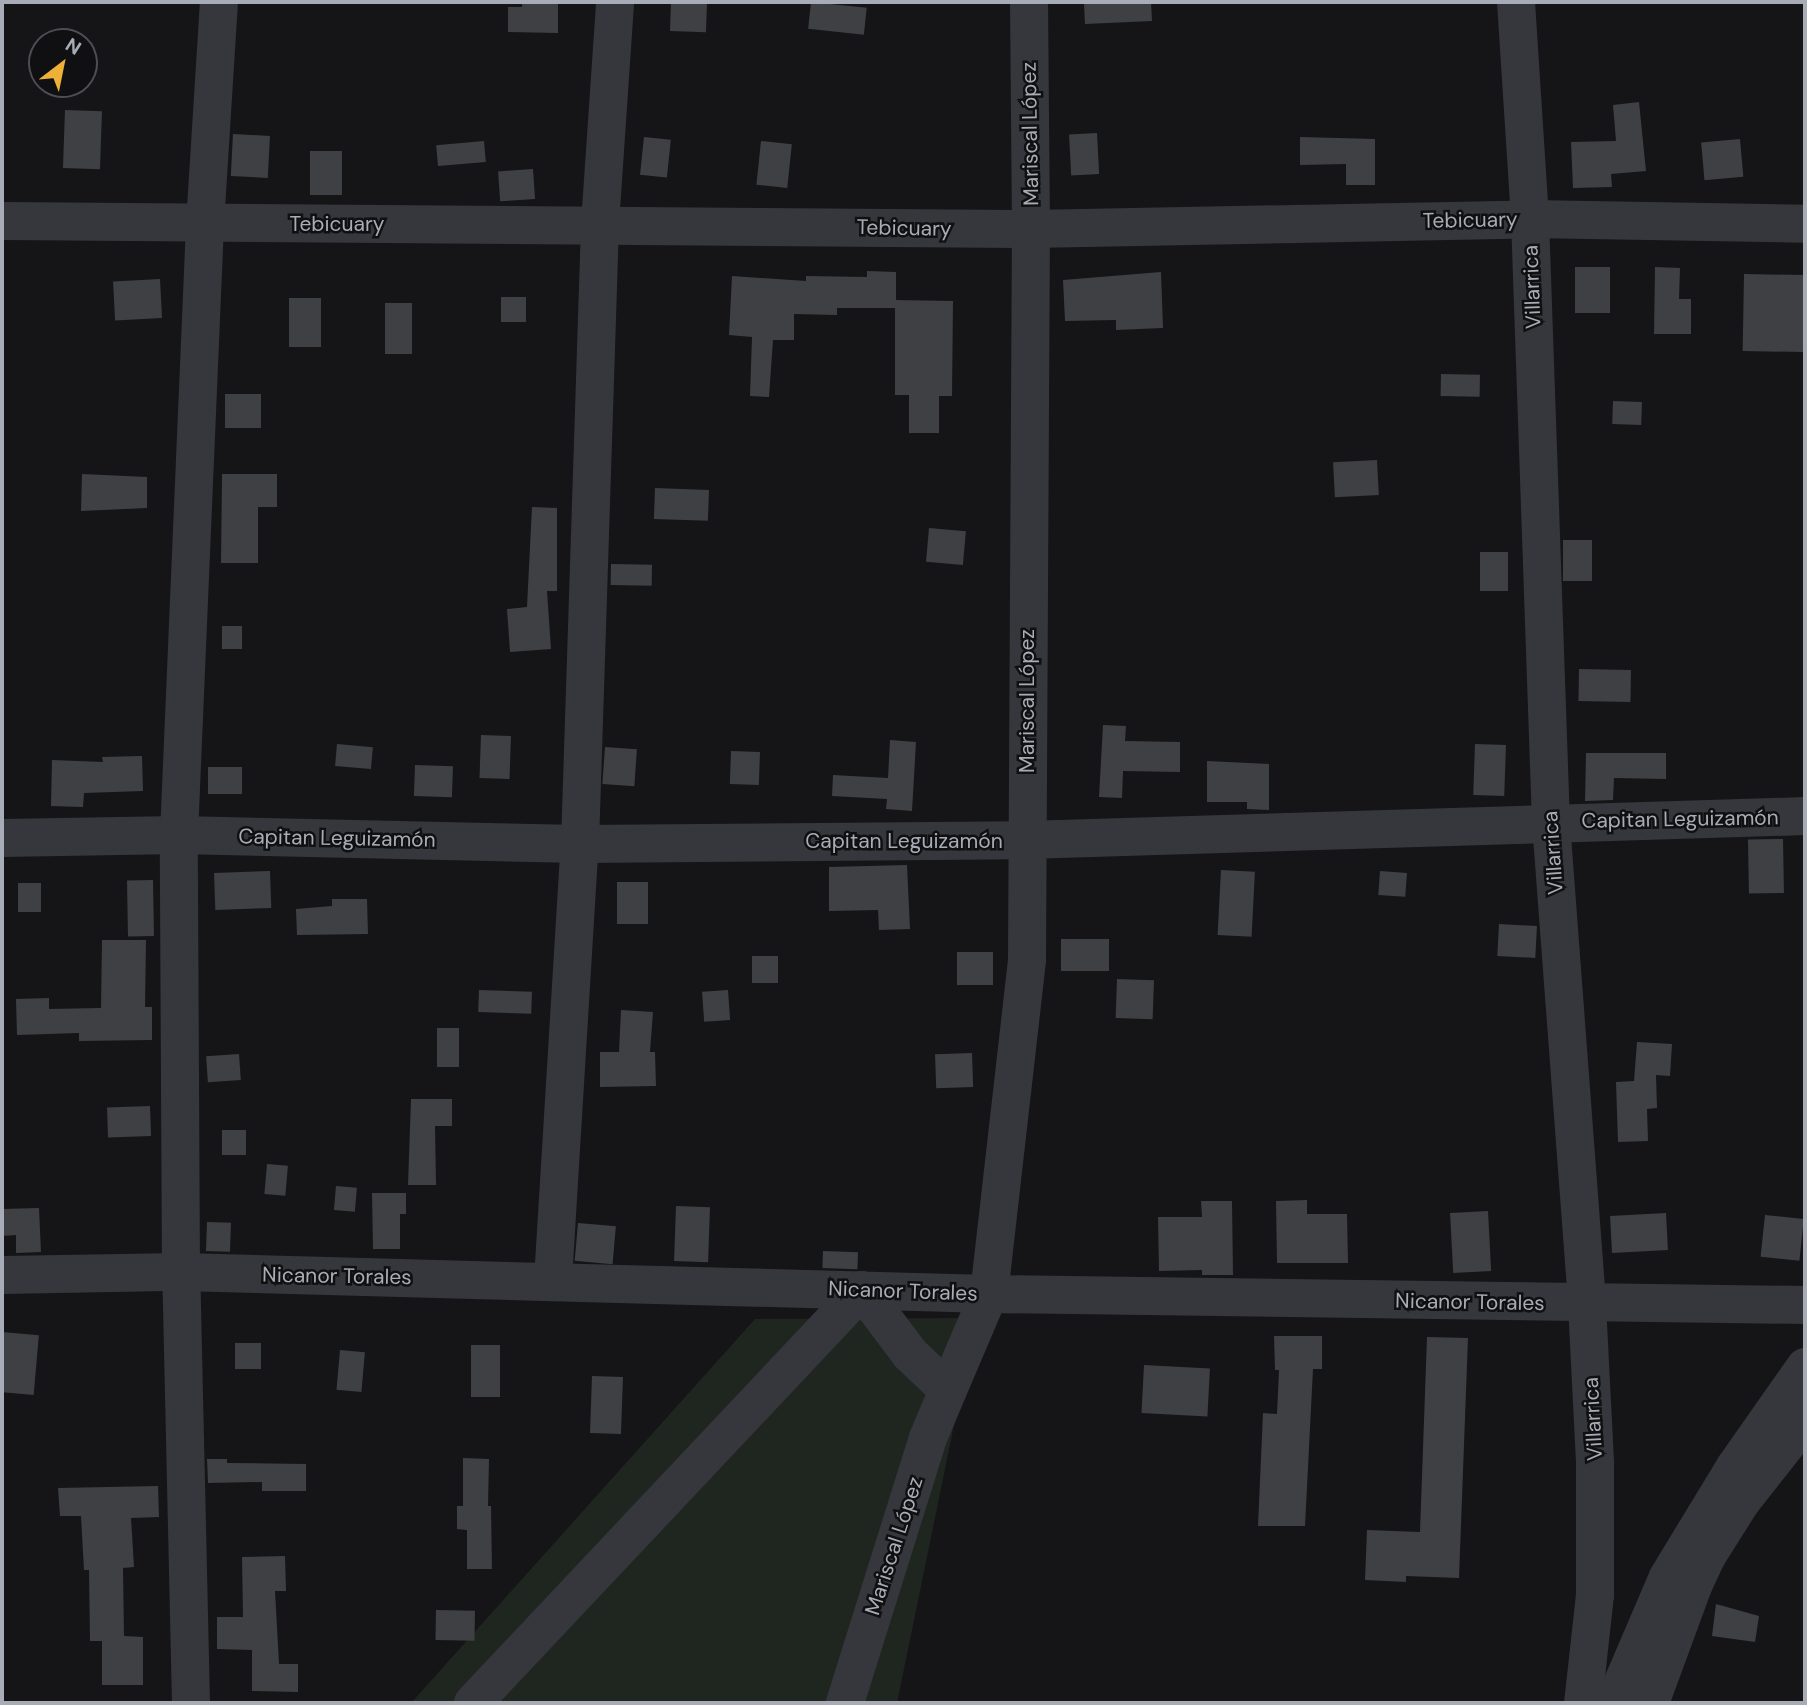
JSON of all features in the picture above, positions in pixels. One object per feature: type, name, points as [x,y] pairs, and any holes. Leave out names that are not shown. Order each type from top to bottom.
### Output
[{"type":"street","points":[[191,1703],[181,1272],[178,835],[205,224],[219,2]]},
{"type":"street","points":[[553,1280],[580,844],[600,224],[615,2]]},
{"type":"street","name":"Mariscal López","points":[[845,1703],[928,1438],[989,1294],[1027,960],[1031,229],[1028,2]]},
{"type":"street","name":"Villarrica","points":[[1516,2],[1530,219],[1551,822],[1587,1304],[1597,1528],[1590,1655],[1583,1703]]},
{"type":"street","name":"Tebicuary","points":[[2,222],[1031,229],[1530,219],[1805,224]]},
{"type":"street","name":"Capitan Leguizamón","points":[[2,838],[178,835],[580,844],[1026,840],[1805,816]]},
{"type":"street","name":"Nicanor Torales","points":[[2,1275],[181,1272],[553,1280],[989,1294],[1805,1305]]},
{"type":"street","points":[[473,1703],[862,1290],[910,1354],[948,1390]]},
{"type":"street","points":[[1614,1703],[1668,1577],[1735,1467],[1805,1367]]},
{"type":"street","points":[[1650,1703],[1707,1556],[1741,1502],[1805,1421]]},
{"type":"shaded area","points":[[976,1318],[897,1703],[411,1703],[755,1319]]},
{"type":"building","points":[[522,2],[558,2],[558,33],[508,32],[508,7],[522,7]]},
{"type":"building","points":[[671,2],[707,3],[706,32],[670,31]]},
{"type":"building","points":[[811,2],[867,8],[864,35],[808,29]]},
{"type":"building","points":[[1151,2],[1152,21],[1085,24],[1084,4]]},
{"type":"building","points":[[1639,102],[1646,171],[1611,174],[1612,187],[1573,188],[1571,142],[1616,141],[1613,105]]},
{"type":"building","points":[[65,110],[102,111],[100,169],[63,168]]},
{"type":"building","points":[[1097,133],[1099,174],[1071,175],[1069,134]]},
{"type":"building","points":[[233,134],[270,136],[268,178],[231,176]]},
{"type":"building","points":[[644,137],[671,140],[667,178],[640,175]]},
{"type":"building","points":[[1300,137],[1375,139],[1375,185],[1346,185],[1346,164],[1300,165]]},
{"type":"building","points":[[1740,139],[1743,177],[1704,180],[1701,142]]},
{"type":"building","points":[[484,141],[486,162],[438,166],[436,145]]},
{"type":"building","points":[[761,141],[792,144],[787,188],[756,185]]},
{"type":"building","points":[[310,151],[342,151],[342,195],[310,195]]},
{"type":"building","points":[[533,169],[535,199],[500,201],[498,171]]},
{"type":"building","points":[[1575,267],[1610,267],[1610,313],[1575,313]]},
{"type":"building","points":[[1655,267],[1680,268],[1679,299],[1691,299],[1691,334],[1654,334]]},
{"type":"building","points":[[867,271],[896,272],[896,300],[953,301],[952,396],[939,396],[939,433],[909,433],[909,395],[895,395],[895,308],[837,308],[837,315],[794,314],[794,340],[773,340],[769,397],[750,396],[752,337],[729,335],[732,276],[806,281],[806,276],[867,277]]},
{"type":"building","points":[[1161,272],[1163,328],[1116,330],[1116,320],[1065,321],[1063,280]]},
{"type":"building","points":[[1744,274],[1805,275],[1804,352],[1743,351]]},
{"type":"building","points":[[160,279],[162,318],[115,320],[113,281]]},
{"type":"building","points":[[501,297],[526,297],[526,322],[501,322]]},
{"type":"building","points":[[289,298],[321,298],[321,347],[289,347]]},
{"type":"building","points":[[385,303],[412,303],[412,354],[385,354]]},
{"type":"building","points":[[1441,374],[1480,375],[1480,397],[1441,396]]},
{"type":"building","points":[[225,394],[261,394],[261,428],[225,428]]},
{"type":"building","points":[[1613,401],[1642,402],[1641,425],[1612,424]]},
{"type":"building","points":[[1377,460],[1379,495],[1335,497],[1333,462]]},
{"type":"building","points":[[82,474],[147,477],[147,508],[81,511]]},
{"type":"building","points":[[222,474],[277,474],[277,507],[258,507],[258,563],[221,563]]},
{"type":"building","points":[[655,488],[709,490],[708,521],[654,519]]},
{"type":"building","points":[[532,507],[557,508],[557,591],[547,591],[551,649],[510,652],[507,609],[527,607]]},
{"type":"building","points":[[929,528],[966,531],[963,565],[926,562]]},
{"type":"building","points":[[1563,540],[1592,540],[1592,581],[1563,581]]},
{"type":"building","points":[[1480,552],[1508,552],[1508,591],[1480,591]]},
{"type":"building","points":[[611,564],[652,565],[652,586],[611,585]]},
{"type":"building","points":[[222,626],[242,626],[242,649],[222,649]]},
{"type":"building","points":[[1579,669],[1631,670],[1630,702],[1578,701]]},
{"type":"building","points":[[1103,725],[1126,726],[1125,741],[1180,742],[1180,772],[1123,771],[1122,798],[1099,797]]},
{"type":"building","points":[[481,735],[511,736],[509,779],[479,778]]},
{"type":"building","points":[[890,740],[916,742],[912,811],[886,809],[887,799],[832,796],[833,775],[888,778]]},
{"type":"building","points":[[337,744],[373,747],[371,769],[335,766]]},
{"type":"building","points":[[1475,744],[1506,745],[1504,796],[1473,795]]},
{"type":"building","points":[[605,747],[637,749],[634,786],[602,784]]},
{"type":"building","points":[[731,751],[760,752],[759,785],[730,784]]},
{"type":"building","points":[[1586,753],[1666,753],[1666,779],[1614,778],[1613,800],[1585,801]]},
{"type":"building","points":[[142,756],[143,791],[84,793],[83,807],[51,806],[52,760],[103,762],[102,757]]},
{"type":"building","points":[[1207,761],[1269,764],[1269,810],[1247,809],[1247,802],[1207,802]]},
{"type":"building","points":[[415,765],[453,766],[452,797],[414,796]]},
{"type":"building","points":[[208,767],[242,767],[242,794],[208,794]]},
{"type":"building","points":[[1783,839],[1784,893],[1749,894],[1748,840]]},
{"type":"building","points":[[907,865],[910,929],[879,930],[878,910],[829,911],[829,867]]},
{"type":"building","points":[[1221,870],[1255,872],[1252,937],[1218,935]]},
{"type":"building","points":[[270,871],[271,908],[215,910],[214,873]]},
{"type":"building","points":[[1380,871],[1407,873],[1405,897],[1378,895]]},
{"type":"building","points":[[127,880],[153,880],[154,936],[128,936]]},
{"type":"building","points":[[617,882],[648,882],[648,924],[617,924]]},
{"type":"building","points":[[18,883],[41,883],[41,912],[18,912]]},
{"type":"building","points":[[332,899],[367,899],[368,934],[297,935],[296,909],[332,906]]},
{"type":"building","points":[[1499,924],[1537,926],[1535,958],[1497,956]]},
{"type":"building","points":[[1061,939],[1109,939],[1109,971],[1061,971]]},
{"type":"building","points":[[102,940],[146,940],[145,1007],[152,1007],[152,1040],[79,1041],[79,1033],[17,1035],[16,999],[49,998],[49,1009],[101,1008]]},
{"type":"building","points":[[957,952],[993,952],[993,985],[957,985]]},
{"type":"building","points":[[752,956],[778,956],[778,983],[752,983]]},
{"type":"building","points":[[1117,979],[1154,980],[1153,1019],[1116,1018]]},
{"type":"building","points":[[479,990],[532,992],[531,1014],[478,1012]]},
{"type":"building","points":[[728,990],[730,1020],[704,1022],[702,992]]},
{"type":"building","points":[[621,1010],[653,1012],[650,1052],[655,1052],[656,1086],[600,1087],[600,1052],[619,1052]]},
{"type":"building","points":[[437,1028],[459,1028],[459,1067],[437,1067]]},
{"type":"building","points":[[1637,1042],[1672,1044],[1670,1076],[1656,1075],[1657,1108],[1647,1109],[1648,1141],[1618,1142],[1616,1082],[1634,1081]]},
{"type":"building","points":[[972,1053],[973,1087],[936,1088],[935,1054]]},
{"type":"building","points":[[239,1054],[241,1080],[208,1082],[206,1056]]},
{"type":"building","points":[[411,1099],[452,1099],[452,1126],[435,1126],[436,1185],[408,1185]]},
{"type":"building","points":[[150,1106],[151,1136],[108,1137],[107,1108]]},
{"type":"building","points":[[222,1130],[246,1130],[246,1155],[222,1155]]},
{"type":"building","points":[[267,1164],[288,1166],[285,1196],[264,1194]]},
{"type":"building","points":[[336,1186],[357,1188],[355,1212],[334,1210]]},
{"type":"building","points":[[372,1193],[406,1193],[406,1214],[400,1214],[400,1249],[373,1249]]},
{"type":"building","points":[[1307,1200],[1307,1214],[1347,1214],[1348,1263],[1277,1263],[1276,1201]]},
{"type":"building","points":[[1201,1201],[1232,1201],[1233,1275],[1202,1275],[1202,1270],[1159,1271],[1158,1217],[1202,1217]]},
{"type":"building","points":[[676,1206],[710,1207],[708,1262],[674,1261]]},
{"type":"building","points":[[39,1208],[41,1252],[16,1253],[16,1235],[2,1236],[2,1209]]},
{"type":"building","points":[[1488,1211],[1491,1271],[1453,1273],[1450,1213]]},
{"type":"building","points":[[1666,1213],[1668,1250],[1612,1253],[1610,1216]]},
{"type":"building","points":[[1765,1215],[1804,1219],[1799,1261],[1761,1257]]},
{"type":"building","points":[[207,1222],[231,1223],[230,1252],[206,1251]]},
{"type":"building","points":[[578,1223],[616,1226],[613,1264],[575,1261]]},
{"type":"building","points":[[823,1251],[858,1252],[857,1269],[822,1268]]},
{"type":"building","points":[[2,1332],[39,1335],[34,1395],[2,1392]]},
{"type":"building","points":[[1274,1336],[1322,1336],[1322,1369],[1313,1369],[1305,1526],[1258,1526],[1263,1413],[1277,1414],[1279,1370],[1275,1370]]},
{"type":"building","points":[[1427,1337],[1468,1338],[1459,1578],[1406,1576],[1406,1582],[1365,1580],[1367,1530],[1420,1532]]},
{"type":"building","points":[[235,1343],[261,1343],[261,1369],[235,1369]]},
{"type":"building","points":[[471,1345],[500,1345],[500,1397],[471,1397]]},
{"type":"building","points":[[340,1350],[365,1352],[361,1392],[337,1390]]},
{"type":"building","points":[[1144,1365],[1210,1368],[1207,1416],[1141,1413]]},
{"type":"building","points":[[592,1376],[623,1377],[621,1434],[590,1433]]},
{"type":"building","points":[[463,1458],[489,1459],[488,1506],[491,1506],[492,1569],[467,1569],[467,1530],[457,1529],[457,1506],[463,1506]]},
{"type":"building","points":[[207,1459],[227,1459],[227,1463],[306,1464],[306,1491],[262,1491],[262,1482],[208,1483]]},
{"type":"building","points":[[158,1486],[159,1517],[131,1518],[134,1567],[123,1568],[124,1636],[143,1637],[143,1685],[102,1685],[102,1641],[90,1641],[89,1570],[84,1570],[81,1516],[60,1516],[58,1488]]},
{"type":"building","points":[[285,1556],[286,1591],[275,1591],[279,1664],[298,1664],[298,1692],[252,1691],[252,1650],[217,1649],[217,1617],[243,1617],[242,1557]]},
{"type":"building","points":[[1716,1604],[1759,1616],[1755,1642],[1712,1636]]},
{"type":"building","points":[[436,1610],[475,1611],[474,1641],[435,1640]]}]
